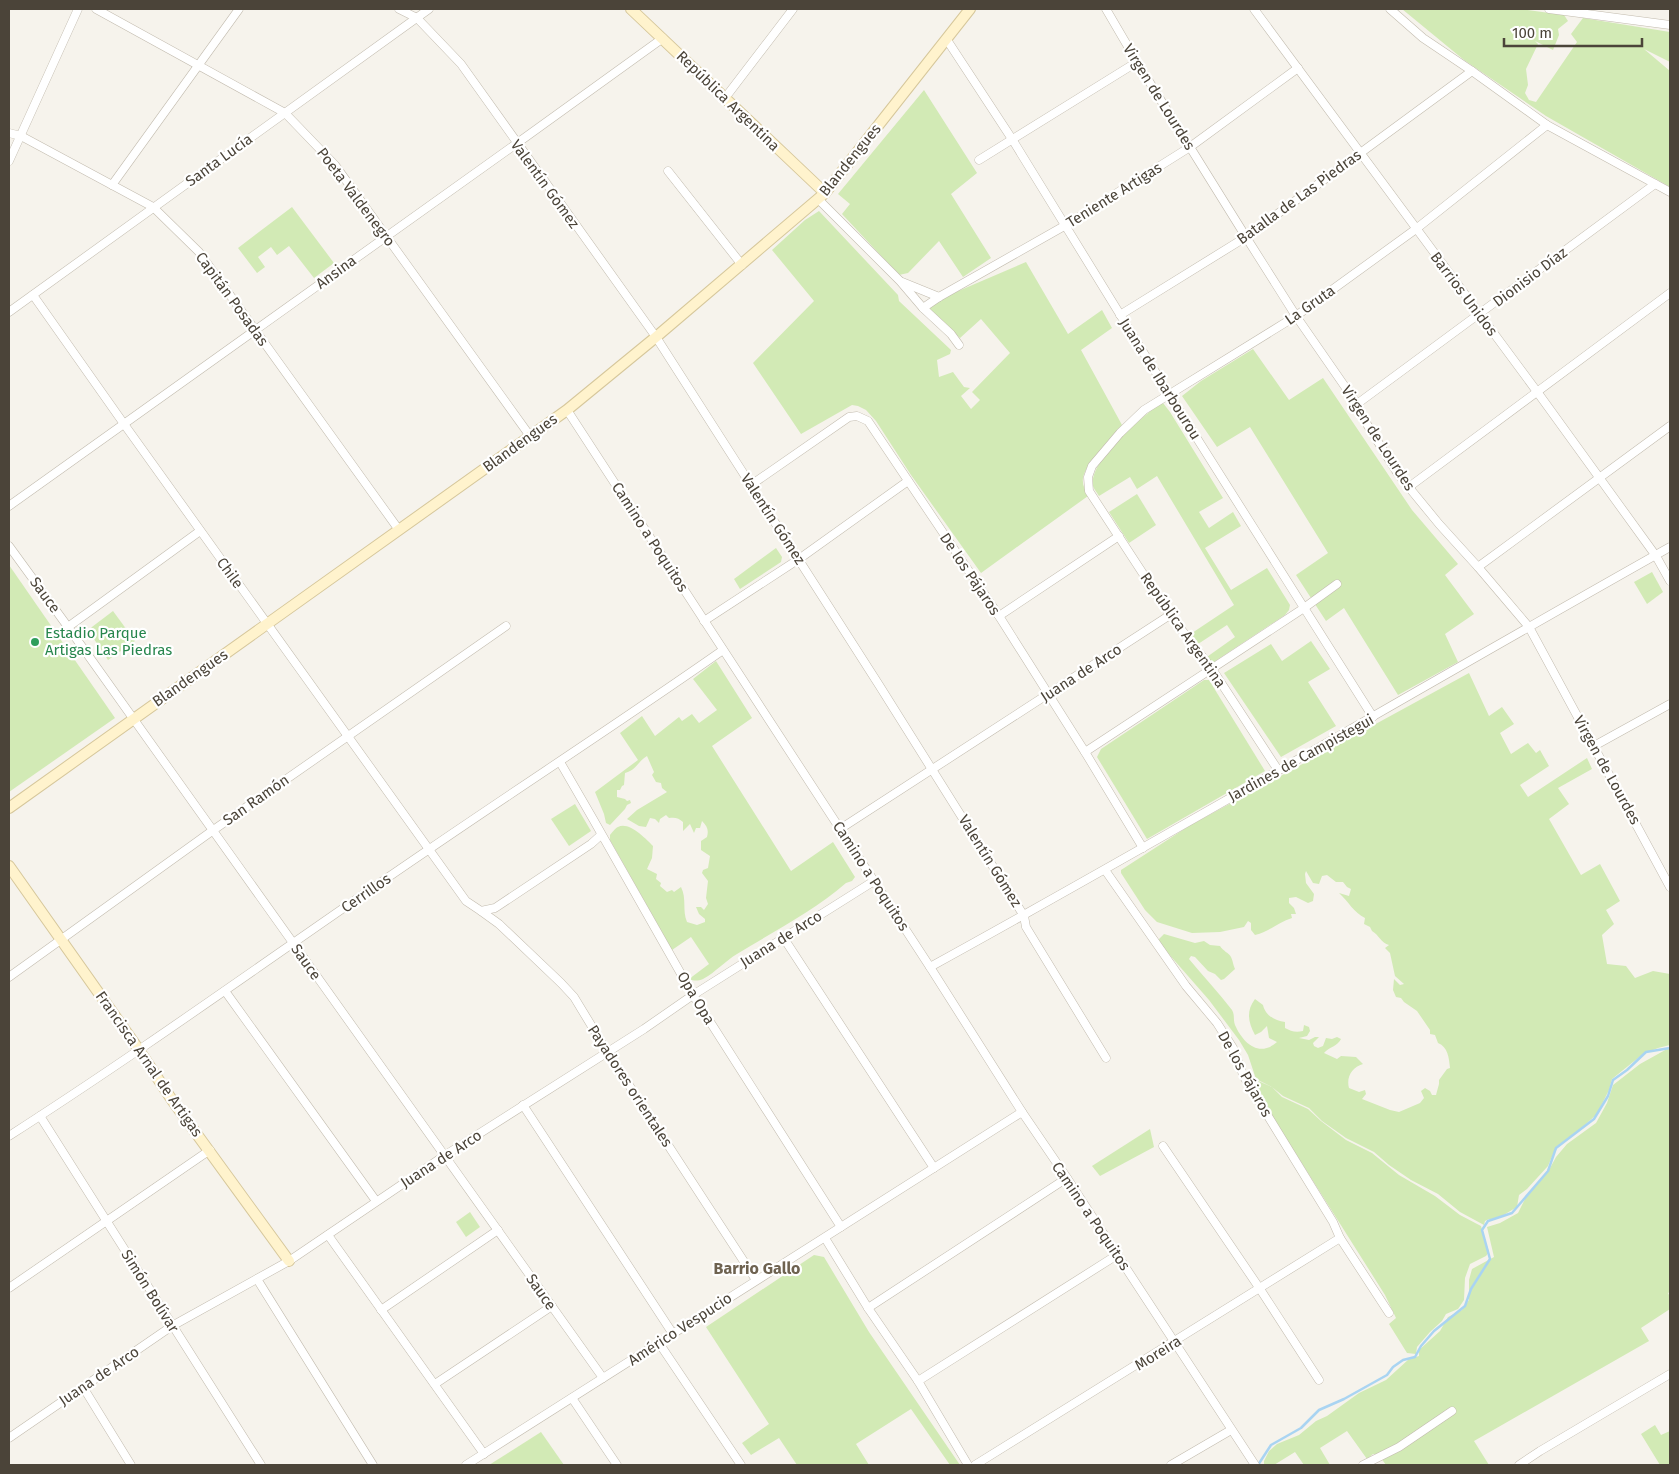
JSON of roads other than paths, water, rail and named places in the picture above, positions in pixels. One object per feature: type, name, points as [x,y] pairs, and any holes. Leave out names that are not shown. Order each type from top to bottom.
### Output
[{"type":"street","points":[[9,161],[78,9]]},
{"type":"street","name":"Poeta Valdenegro","points":[[96,9],[285,113],[335,165],[530,436]]},
{"type":"street","points":[[112,186],[239,9]]},
{"type":"street","name":"Valentín Gómez","points":[[400,9],[417,18],[461,64],[516,144],[656,337],[932,768],[1024,916],[1026,927],[1106,1058]]},
{"type":"street","name":"Santa Lucía","points":[[9,312],[430,9]]},
{"type":"street","name":"República Argentina","points":[[633,9],[725,98],[821,196],[923,308],[959,344]]},
{"type":"street","points":[[725,98],[793,9]]},
{"type":"street","name":"Blandengues","points":[[9,808],[567,410],[656,337],[821,196],[970,9]]},
{"type":"street","name":"Virgen de Lourdes","points":[[1106,9],[1246,237],[1296,316],[1357,404],[1365,421],[1398,474],[1438,524],[1478,567],[1529,627],[1670,887]]},
{"type":"street","name":"Barrios Unidos","points":[[1254,9],[1538,392],[1656,556],[1670,581]]},
{"type":"street","points":[[1390,9],[1423,38],[1548,125],[1670,192]]},
{"type":"street","points":[[1549,9],[1588,12],[1670,25]]},
{"type":"street","name":"Ansina","points":[[9,506],[663,38]]},
{"type":"street","name":"Juana de Ibarbourou","points":[[947,40],[1012,139],[1169,394],[1373,717]]},
{"type":"street","points":[[979,160],[1137,62]]},
{"type":"street","name":"Teniente Artigas","points":[[923,308],[1066,225],[1190,147],[1298,68]]},
{"type":"street","name":"Batalla de Las Piedras","points":[[1120,315],[1246,237],[1472,71]]},
{"type":"street","name":"La Gruta","points":[[1089,490],[1088,477],[1092,466],[1120,433],[1144,410],[1296,316],[1416,229],[1548,125]]},
{"type":"street","name":"Capitán Posadas","points":[[9,133],[21,136],[153,207],[199,252],[399,530]]},
{"type":"street","points":[[668,170],[742,265]]},
{"type":"street","name":"Dionisio Díaz","points":[[1357,404],[1655,184]]},
{"type":"street","points":[[900,281],[939,297]]},
{"type":"street","points":[[1410,487],[1670,293]]},
{"type":"street","name":"Chile","points":[[33,295],[428,850]]},
{"type":"street","name":"Camino a Poquitos","points":[[567,410],[930,967],[1022,1112],[1255,1465]]},
{"type":"street","name":"De los Pájaros","points":[[751,485],[849,417],[857,416],[868,421],[999,616],[1143,848]]},
{"type":"street","points":[[1478,567],[1670,426]]},
{"type":"street","points":[[704,621],[799,559],[908,481]]},
{"type":"street","name":"República Argentina","points":[[1089,490],[1170,615],[1212,669],[1278,770]]},
{"type":"street","points":[[68,627],[200,531]]},
{"type":"street","points":[[999,616],[1119,536]]},
{"type":"street","name":"Sauce","points":[[9,546],[603,1378]]},
{"type":"street","name":"Jardines de Campistegui","points":[[930,967],[1024,916],[1670,547]]},
{"type":"street","points":[[1085,752],[1304,608],[1337,584]]},
{"type":"street","name":"Juana de Arco","points":[[840,829],[1170,615]]},
{"type":"street","name":"San Ramón","points":[[9,977],[212,831],[506,626]]},
{"type":"street","name":"Cerrillos","points":[[9,1136],[139,1050],[428,850],[723,650]]},
{"type":"street","points":[[1594,746],[1670,704]]},
{"type":"street","name":"Opa Opa","points":[[560,762],[693,995],[841,1227]]},
{"type":"street","points":[[481,911],[495,908],[591,844],[601,835]]},
{"type":"street","name":"Payadores orientales","points":[[428,850],[466,900],[498,924],[574,997],[608,1053],[756,1280]]},
{"type":"street","name":"Francisca Arnal de Artigas","points":[[9,866],[139,1050],[172,1100],[289,1261]]},
{"type":"street","name":"De los Pájaros","points":[[1105,870],[1186,986],[1217,1023],[1233,1048],[1244,1076],[1333,1222],[1340,1238],[1389,1313]]},
{"type":"street","name":"Juana de Arco","points":[[9,1438],[172,1326],[289,1261],[522,1105],[608,1053],[693,995],[874,881]]},
{"type":"street","points":[[783,938],[934,1168]]},
{"type":"street","points":[[225,991],[376,1201]]},
{"type":"street","points":[[522,1105],[673,1334]]},
{"type":"street","name":"Américo Vespucio","points":[[466,1465],[1022,1112]]},
{"type":"street","name":"Simón Bolívar","points":[[40,1116],[261,1465]]},
{"type":"street","points":[[1163,1146],[1320,1380]]},
{"type":"street","points":[[9,1288],[210,1150]]},
{"type":"street","points":[[868,1308],[1067,1178]]},
{"type":"street","points":[[381,1310],[498,1230]]},
{"type":"street","points":[[328,1235],[484,1454]]},
{"type":"street","points":[[825,1238],[868,1308],[918,1381],[968,1465]]},
{"type":"street","name":"Moreira","points":[[975,1465],[1340,1238]]},
{"type":"street","points":[[918,1381],[1117,1255]]},
{"type":"street","points":[[258,1279],[373,1465]]},
{"type":"street","points":[[435,1384],[552,1306]]},
{"type":"street","points":[[659,1343],[741,1465]]},
{"type":"street","points":[[1519,1465],[1670,1374]]},
{"type":"street","points":[[82,1387],[130,1465]]},
{"type":"street","points":[[572,1398],[617,1465]]},
{"type":"street","points":[[1363,1465],[1399,1447],[1452,1411]]},
{"type":"street","points":[[1171,1465],[1231,1430]]},
{"type":"waterway","points":[[1258,1465],[1271,1445],[1301,1428],[1319,1410],[1344,1399],[1387,1375],[1393,1367],[1403,1360],[1415,1357],[1421,1346],[1434,1331],[1465,1306],[1471,1289],[1490,1259],[1482,1230],[1488,1221],[1512,1213],[1548,1171],[1556,1148],[1594,1119],[1608,1096],[1613,1080],[1646,1052],[1670,1048]]},
{"type":"place","name":"Estadio Parque Artigas Las Piedras","points":[[35,642]]},
{"type":"district","name":"Barrio Gallo","points":[[757,1268]]}]
